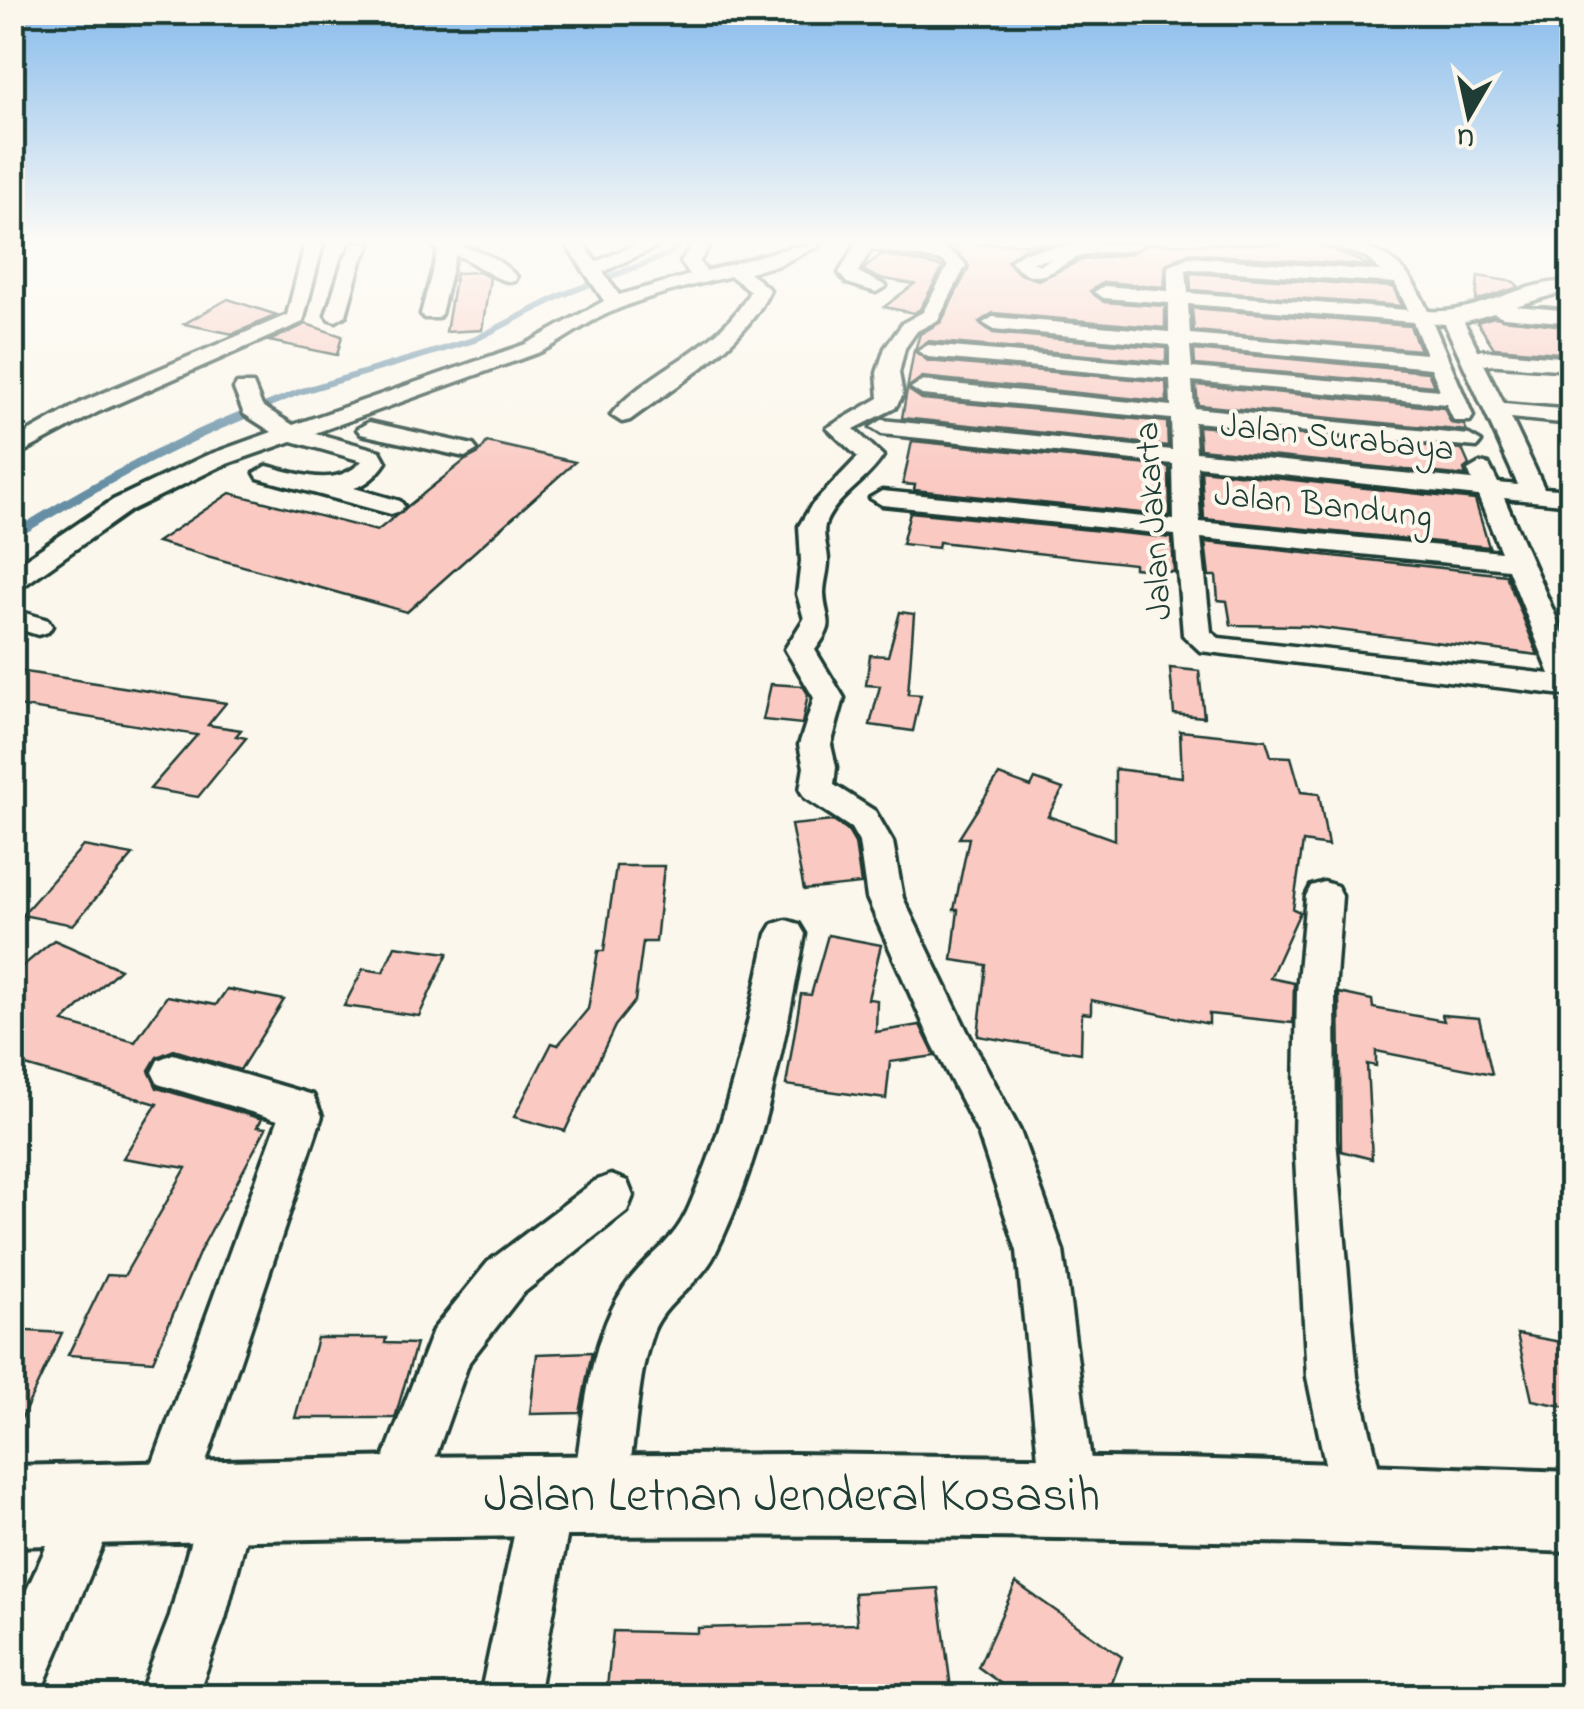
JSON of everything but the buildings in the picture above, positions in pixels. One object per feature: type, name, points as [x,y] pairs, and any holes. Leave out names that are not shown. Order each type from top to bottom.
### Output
[{"type":"highway","name":"Jalan Letnan Jenderal Kosasih","points":[[12,1506],[573,1493],[1360,1502],[1572,1512]]},
{"type":"street","points":[[12,450],[90,407],[283,324]]},
{"type":"street","points":[[12,581],[77,534],[150,490],[212,461],[534,348],[576,324]]},
{"type":"street","points":[[622,415],[737,324]]},
{"type":"street","points":[[913,324],[898,338],[888,378],[892,395],[887,403],[839,428],[871,456],[864,469],[834,493],[814,519],[810,532],[816,564],[808,600],[818,620],[800,649],[829,698],[815,745],[820,768],[816,790],[863,820],[876,842],[885,898],[952,1043],[999,1131],[1040,1251],[1069,1498]]},
{"type":"street","points":[[993,324],[1440,362]]},
{"type":"street","name":"Jalan Jakarta","points":[[1177,324],[1187,528],[1195,626],[1201,640],[1210,645],[1571,685]]},
{"type":"street","points":[[1425,324],[1487,489],[1571,685]]},
{"type":"street","points":[[1454,324],[1535,494]]},
{"type":"street","points":[[928,351],[1455,398]]},
{"type":"street","points":[[1469,356],[1572,364]]},
{"type":"street","points":[[922,388],[1469,442]]},
{"type":"street","points":[[255,406],[289,433],[372,456],[374,462],[368,470],[328,488]]},
{"type":"street","points":[[1493,410],[1572,417]]},
{"type":"street","name":"Jalan Surabaya","points":[[882,428],[1572,498]]},
{"type":"street","points":[[362,453],[381,431],[465,450]]},
{"type":"street","points":[[267,473],[391,506]]},
{"type":"street","name":"Jalan Bandung","points":[[882,498],[1519,562]]},
{"type":"street","points":[[1324,896],[1316,992],[1315,1140],[1332,1376],[1360,1502]]},
{"type":"street","points":[[509,1696],[573,1493],[635,1316],[650,1290],[691,1254],[730,1165],[764,1050],[786,934]]},
{"type":"street","points":[[12,1691],[162,1501],[301,1116],[298,1108],[288,1104],[173,1072]]},
{"type":"street","points":[[396,1496],[450,1346],[504,1278],[611,1196]]},
{"type":"street","points":[[162,1501],[197,1619],[168,1696]]},
{"type":"waterway","points":[[237,417],[299,392],[474,340],[506,324]]},
{"type":"waterway","points":[[12,536],[125,471],[243,415]]}]
